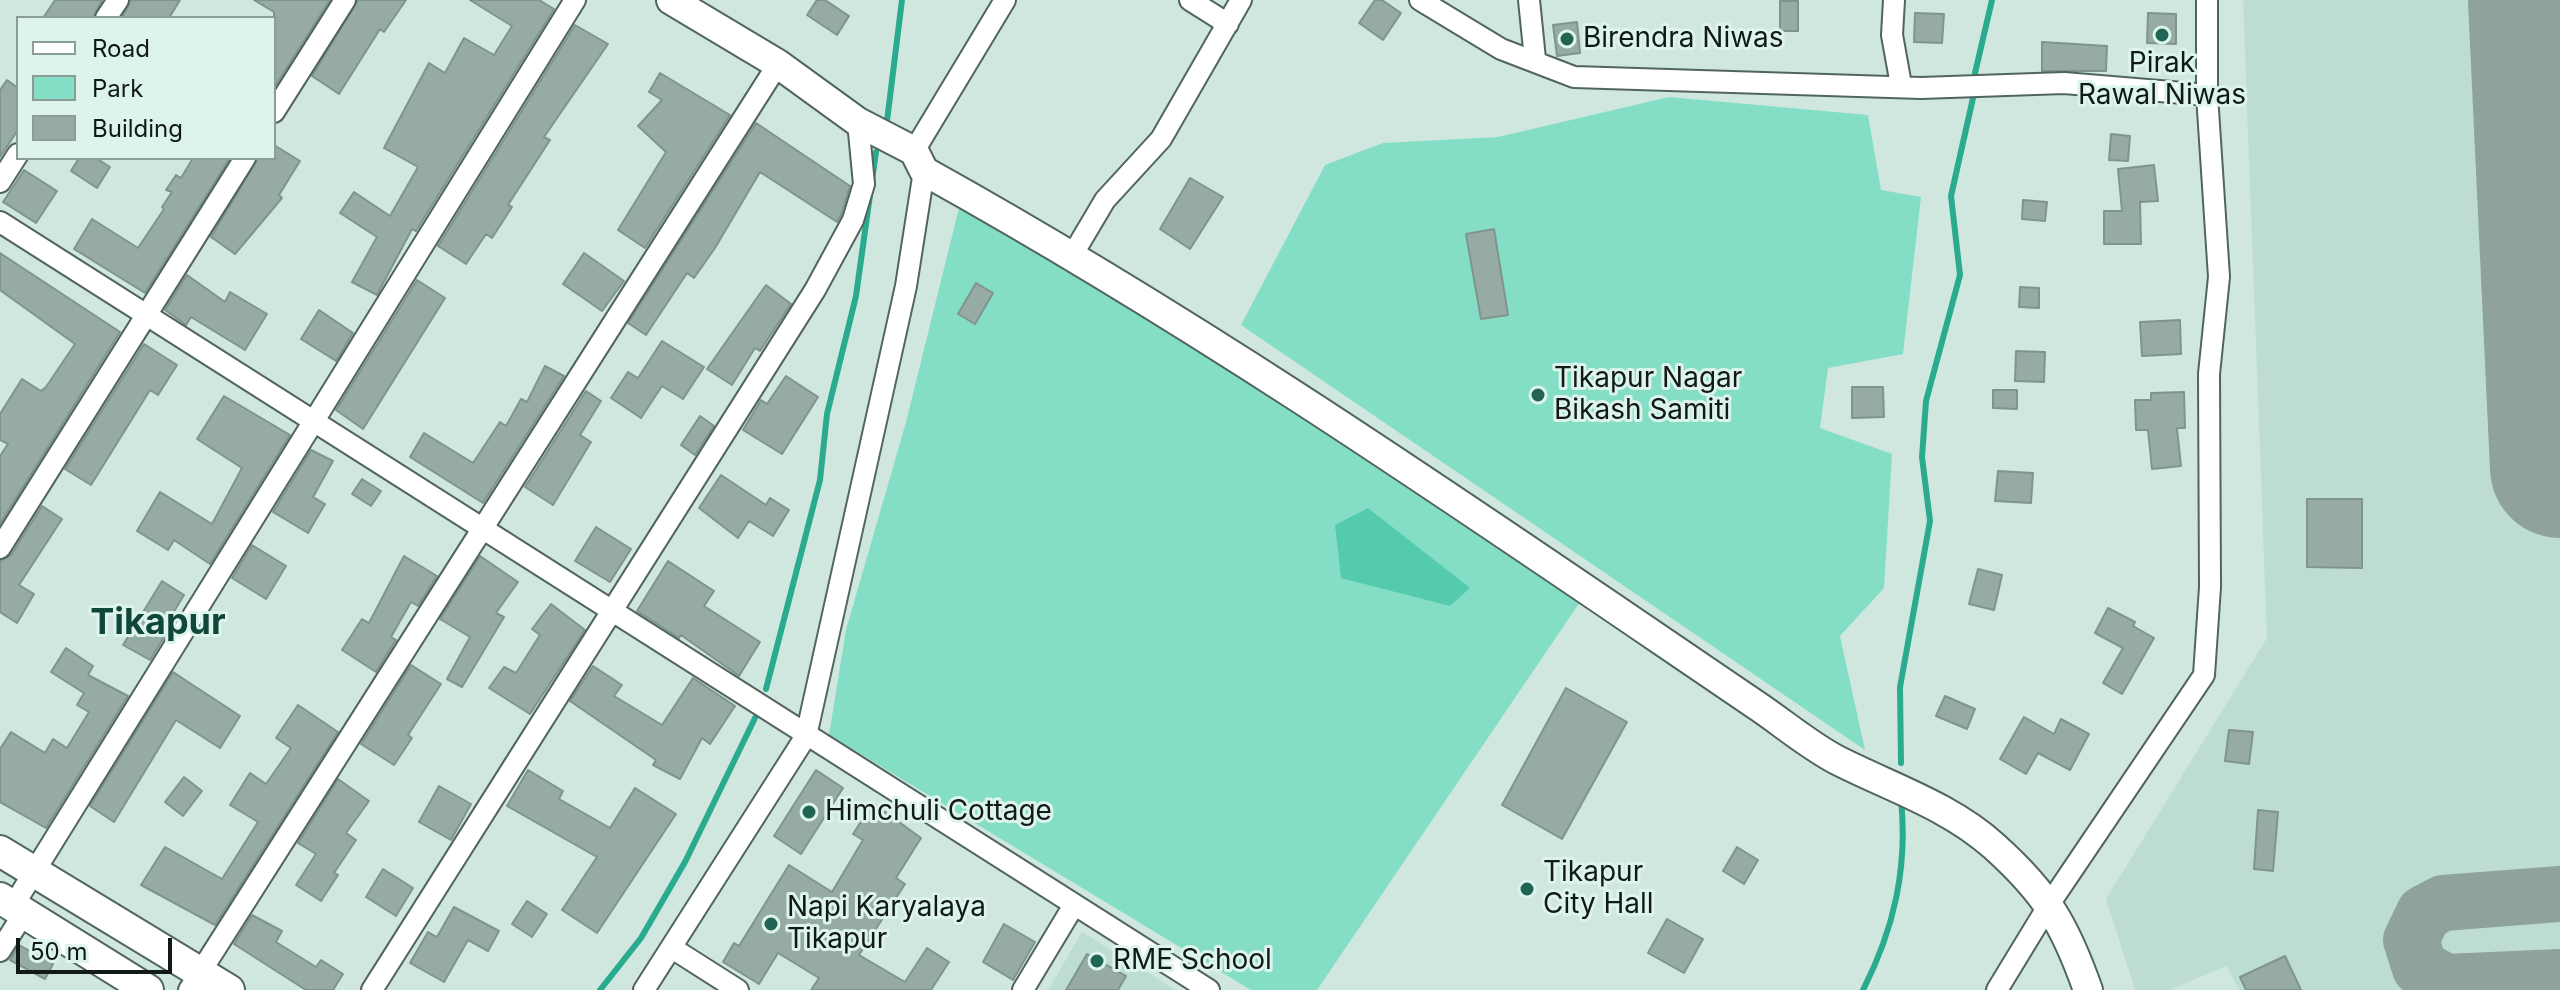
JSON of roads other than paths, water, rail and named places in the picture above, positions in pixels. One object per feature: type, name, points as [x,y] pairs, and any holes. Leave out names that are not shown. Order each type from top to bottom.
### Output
[{"type":"main road","points":[[0,851],[195,981],[229,990]]},
{"type":"main road","points":[[13,906],[148,990]]},
{"type":"street","points":[[276,109],[345,0]]},
{"type":"street","points":[[0,951],[13,906],[575,0]]},
{"type":"street","points":[[671,0],[778,64],[858,122],[919,161],[1365,438],[1835,759],[1953,815],[1994,846],[2050,903],[2072,946],[2088,990]]},
{"type":"street","points":[[644,990],[806,736],[906,286],[919,161],[1005,0]]},
{"type":"street","points":[[1190,0],[1228,24]]},
{"type":"street","points":[[1073,254],[1105,200],[1161,139],[1241,0]]},
{"type":"street","points":[[1420,0],[1501,49],[1535,59],[1574,77],[1901,85],[2064,83],[2207,95]]},
{"type":"street","points":[[1529,0],[1535,59]]},
{"type":"street","points":[[1894,0],[1892,35],[1901,85]]},
{"type":"street","points":[[1997,990],[2050,903],[2204,675],[2210,587],[2209,374],[2219,277],[2207,95],[2207,0]]},
{"type":"street","points":[[195,981],[778,64]]},
{"type":"street","points":[[372,990],[815,290],[853,220],[864,184],[858,122]]},
{"type":"street","points":[[0,182],[16,157]]},
{"type":"street","points":[[0,548],[244,160]]},
{"type":"street","points":[[0,222],[1209,990]]},
{"type":"street","points":[[1023,990],[1074,905]]},
{"type":"street","points":[[672,948],[738,990]]},
{"type":"waterway","points":[[887,121],[902,0]]},
{"type":"waterway","points":[[1975,73],[1992,0]]},
{"type":"waterway","points":[[1901,763],[1900,687],[1930,521],[1922,457],[1926,401],[1960,275],[1951,196],[1973,98]]},
{"type":"waterway","points":[[766,689],[820,480],[827,414],[856,296],[876,152]]},
{"type":"waterway","points":[[600,990],[641,938],[685,862],[755,718]]},
{"type":"waterway","points":[[1863,990],[1883,944],[1896,898],[1902,849],[1901,799]]},
{"type":"place","name":"Pirak Rawal Niwas","points":[[2162,35]]},
{"type":"place","name":"Birendra Niwas","points":[[1567,39]]},
{"type":"place","name":"Tikapur Nagar Bikash Samiti","points":[[1538,395]]},
{"type":"place","name":"Himchuli Cottage","points":[[809,812]]},
{"type":"place","name":"Tikapur City Hall","points":[[1527,889]]},
{"type":"place","name":"Napi Karyalaya Tikapur","points":[[771,924]]},
{"type":"place","name":"RME School","points":[[1097,961]]},
{"type":"district","name":"Tikapur","points":[[158,623]]}]
